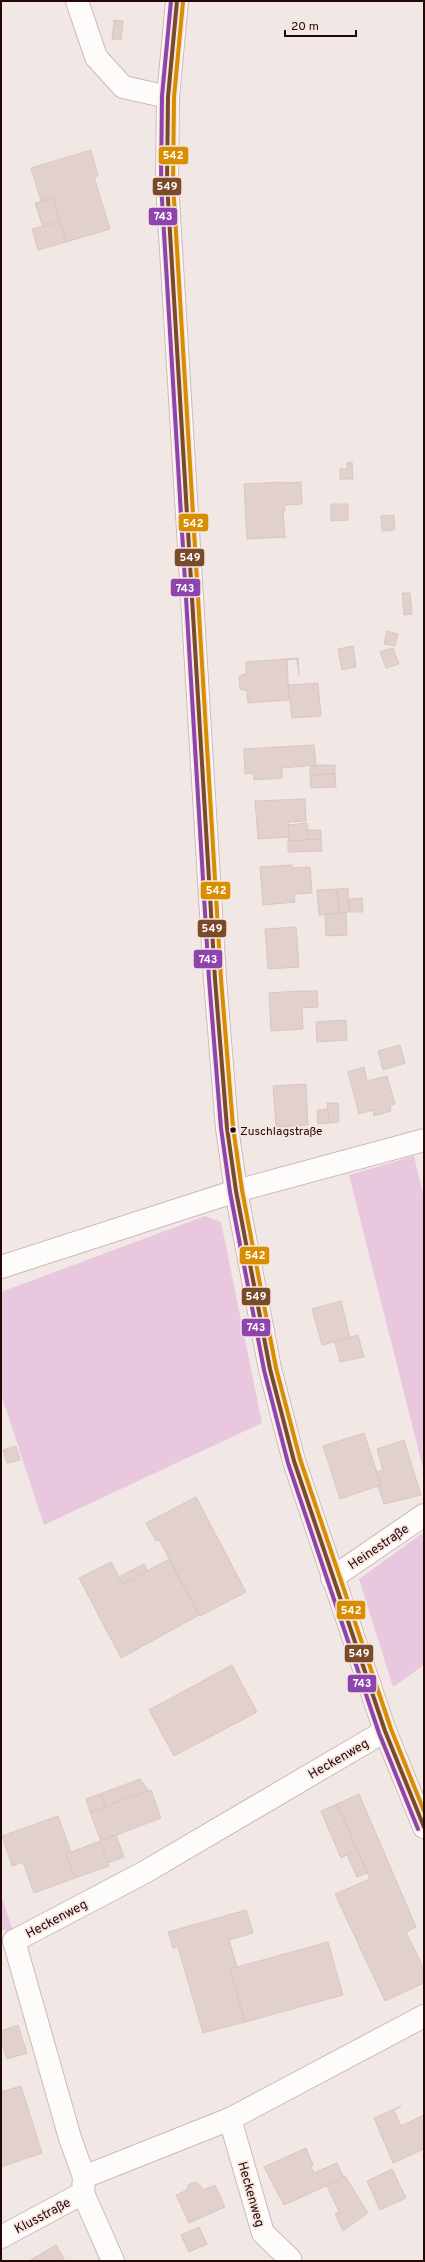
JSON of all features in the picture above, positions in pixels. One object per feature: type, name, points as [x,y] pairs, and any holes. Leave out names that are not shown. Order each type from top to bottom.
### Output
[{"type":"street","points":[[77,1],[96,57],[122,88],[168,97]]},
{"type":"street","points":[[177,1],[168,97],[167,183],[182,454],[215,979],[227,1128],[236,1191],[270,1369],[294,1461],[332,1578],[385,1731],[424,1827]]},
{"type":"street","points":[[1,1267],[236,1191],[424,1140]]},
{"type":"street","name":"Heinestraße","points":[[332,1578],[424,1515]]},
{"type":"street","name":"Heckenweg","points":[[84,2185],[7,1940],[145,1872],[385,1731]]},
{"type":"street","points":[[84,2185],[230,2119],[424,2016]]},
{"type":"street","name":"Heckenweg","points":[[230,2119],[263,2233],[290,2259]]},
{"type":"street","name":"Klusstraße","points":[[1,2237],[84,2185],[113,2261]]},
{"type":"shaded area","points":[[414,1156],[424,1198],[424,1472],[349,1175]]},
{"type":"shaded area","points":[[205,1216],[221,1222],[262,1423],[44,1525],[1,1394],[1,1292]]},
{"type":"shaded area","points":[[424,1532],[424,1665],[393,1687],[359,1579]]},
{"type":"shaded area","points":[[1,1895],[13,1931],[1,1930]]},
{"type":"building","points":[[114,20],[123,21],[121,40],[112,39]]},
{"type":"building","points":[[91,150],[98,176],[94,177],[110,229],[66,242],[53,198],[41,201],[31,168]]},
{"type":"building","points":[[53,198],[60,222],[43,227],[35,203]]},
{"type":"building","points":[[60,222],[66,242],[38,250],[32,229]]},
{"type":"building","points":[[352,462],[353,479],[340,479],[340,469],[347,469],[347,463]]},
{"type":"building","points":[[301,482],[302,504],[285,505],[285,511],[283,511],[285,537],[287,537],[247,539],[244,484]]},
{"type":"building","points":[[331,504],[348,504],[348,520],[331,521]]},
{"type":"building","points":[[394,515],[395,530],[382,531],[381,516]]},
{"type":"building","points":[[402,593],[410,593],[412,614],[404,615]]},
{"type":"building","points":[[387,631],[398,634],[395,646],[384,644]]},
{"type":"building","points":[[353,646],[356,667],[342,670],[338,649]]},
{"type":"building","points":[[393,648],[399,664],[386,668],[380,652]]},
{"type":"building","points":[[298,658],[299,675],[297,659],[287,660],[289,700],[248,703],[247,691],[240,689],[239,676],[246,674],[246,662]]},
{"type":"building","points":[[318,683],[321,716],[292,718],[288,685]]},
{"type":"building","points":[[314,745],[316,765],[282,768],[282,778],[254,780],[253,773],[245,774],[244,749]]},
{"type":"building","points":[[318,765],[335,765],[335,774],[310,775],[310,767]]},
{"type":"building","points":[[335,774],[336,787],[311,788],[310,775]]},
{"type":"building","points":[[305,799],[306,821],[288,822],[289,837],[258,839],[255,801]]},
{"type":"building","points":[[307,823],[308,840],[289,841],[288,825]]},
{"type":"building","points":[[307,830],[321,830],[321,839],[308,840]]},
{"type":"building","points":[[321,839],[322,851],[288,852],[288,841]]},
{"type":"building","points":[[292,865],[292,868],[310,867],[312,893],[294,894],[295,902],[263,905],[260,867]]},
{"type":"building","points":[[348,888],[349,912],[339,913],[337,889]]},
{"type":"building","points":[[337,889],[339,913],[319,915],[317,890]]},
{"type":"building","points":[[362,898],[363,912],[349,912],[349,899]]},
{"type":"building","points":[[346,913],[347,935],[326,936],[325,914]]},
{"type":"building","points":[[296,927],[299,967],[268,969],[265,929]]},
{"type":"building","points":[[317,991],[318,1007],[302,1008],[303,1029],[271,1031],[269,993]]},
{"type":"building","points":[[346,1020],[347,1040],[317,1042],[316,1022]]},
{"type":"building","points":[[400,1045],[405,1063],[383,1070],[378,1051]]},
{"type":"building","points":[[364,1067],[367,1081],[387,1076],[395,1104],[390,1106],[391,1111],[374,1116],[373,1110],[359,1114],[348,1072]]},
{"type":"building","points":[[306,1084],[308,1125],[276,1127],[273,1086]]},
{"type":"building","points":[[327,1103],[338,1103],[339,1122],[329,1123]]},
{"type":"building","points":[[328,1109],[329,1123],[318,1124],[317,1110]]},
{"type":"building","points":[[341,1301],[350,1338],[322,1345],[312,1309]]},
{"type":"building","points":[[358,1335],[364,1357],[340,1362],[335,1342]]},
{"type":"building","points":[[364,1433],[381,1485],[340,1499],[323,1446]]},
{"type":"building","points":[[404,1440],[421,1495],[384,1504],[378,1486],[381,1485],[377,1472],[383,1470],[377,1449]]},
{"type":"building","points":[[16,1446],[20,1460],[7,1463],[3,1450]]},
{"type":"building","points":[[196,1497],[246,1592],[200,1616],[159,1540],[156,1541],[146,1523]]},
{"type":"building","points":[[169,1559],[199,1615],[121,1658],[79,1578],[111,1562],[123,1584]]},
{"type":"building","points":[[144,1564],[148,1571],[123,1584],[119,1577]]},
{"type":"building","points":[[232,1665],[257,1712],[174,1756],[149,1710]]},
{"type":"building","points":[[140,1779],[149,1791],[106,1807],[100,1794]]},
{"type":"building","points":[[151,1790],[161,1818],[101,1841],[90,1812]]},
{"type":"building","points":[[100,1794],[106,1807],[90,1812],[86,1799]]},
{"type":"building","points":[[359,1794],[416,1927],[406,1932],[424,1969],[424,1983],[385,2001],[335,1894],[370,1879],[337,1804]]},
{"type":"building","points":[[337,1804],[357,1850],[341,1858],[321,1811]]},
{"type":"building","points":[[58,1816],[71,1852],[66,1854],[75,1878],[34,1893],[23,1862],[12,1866],[2,1836]]},
{"type":"building","points":[[116,1835],[124,1857],[108,1863],[99,1841]]},
{"type":"building","points":[[100,1841],[109,1866],[75,1878],[66,1854]]},
{"type":"building","points":[[357,1850],[367,1873],[357,1877],[347,1855]]},
{"type":"building","points":[[246,1910],[253,1933],[229,1940],[237,1967],[230,1969],[245,2022],[203,2033],[178,1947],[173,1948],[168,1932]]},
{"type":"building","points":[[328,1942],[343,1995],[245,2022],[230,1969]]},
{"type":"building","points":[[18,2025],[27,2053],[7,2059],[1,2040],[1,2031]]},
{"type":"building","points":[[21,2086],[42,2153],[1,2167],[1,2092]]},
{"type":"building","points":[[401,2106],[394,2110],[401,2126],[424,2115],[424,2149],[393,2163],[374,2118]]},
{"type":"building","points":[[306,2148],[313,2165],[311,2167],[314,2173],[337,2163],[344,2178],[284,2205],[264,2167]]},
{"type":"building","points":[[392,2169],[406,2198],[380,2210],[367,2181]]},
{"type":"building","points":[[345,2176],[368,2213],[343,2231],[335,2214],[339,2212],[327,2186]]},
{"type":"building","points":[[195,2182],[200,2185],[203,2190],[215,2185],[225,2207],[189,2223],[176,2195],[187,2190],[188,2185]]},
{"type":"building","points":[[199,2227],[207,2244],[189,2252],[181,2235]]},
{"type":"building","points":[[56,2245],[65,2261],[29,2261]]},
{"type":"transit line","name":"743","points":[[171,1],[162,96],[161,183],[209,979],[221,1128],[230,1192],[264,1370],[288,1463],[379,1733],[418,1829]]},
{"type":"transit line","name":"549","points":[[177,1],[168,97],[167,183],[215,979],[227,1128],[236,1191],[270,1369],[294,1461],[385,1731],[424,1827]]},
{"type":"transit line","name":"542","points":[[183,2],[174,97],[173,183],[221,979],[233,1127],[242,1190],[276,1368],[300,1459],[391,1729],[424,1811]]},
{"type":"place","name":"Zuschlagstraße","points":[[233,1130]]}]
